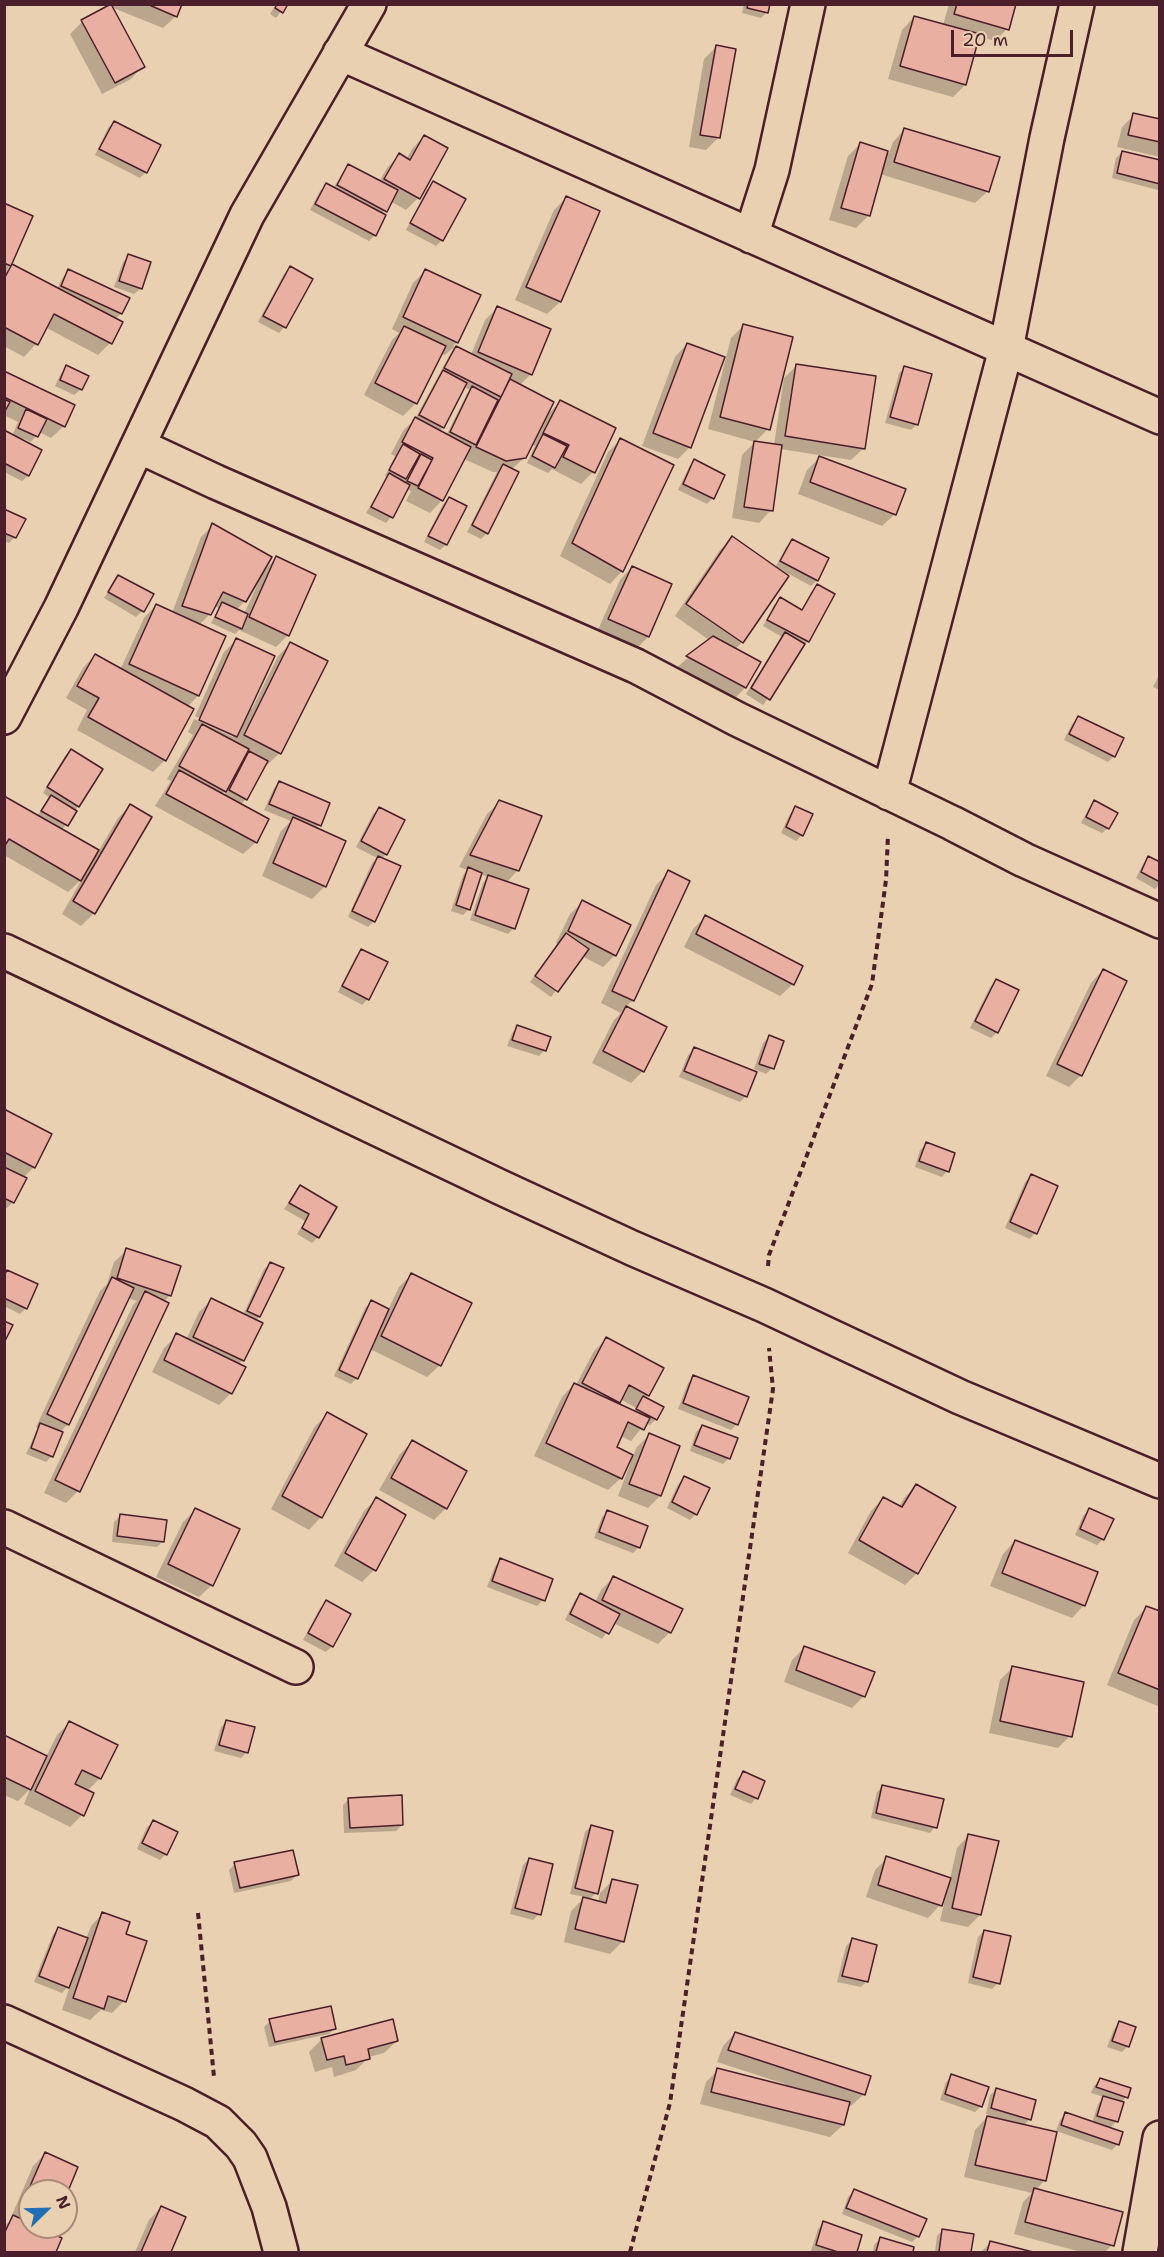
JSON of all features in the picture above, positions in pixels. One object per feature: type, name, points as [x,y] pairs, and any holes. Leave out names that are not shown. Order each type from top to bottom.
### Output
[{"type":"street","points":[[4,717],[61,608],[247,215],[369,4]]},
{"type":"street","points":[[751,236],[772,170],[808,4]]},
{"type":"street","points":[[889,793],[1006,349],[1047,138],[1077,4]]},
{"type":"street","points":[[340,53],[1160,417]]},
{"type":"street","points":[[139,446],[248,497],[636,666],[737,719],[1024,860],[1160,921]]},
{"type":"street","points":[[4,951],[510,1192],[764,1305],[950,1393],[1160,1481]]},
{"type":"street","points":[[4,1527],[296,1667]]},
{"type":"street","points":[[4,2022],[184,2104],[218,2122],[242,2145],[250,2158],[269,2207],[280,2253]]},
{"type":"street","points":[[1140,2253],[1160,2138]]},
{"type":"path","points":[[630,2253],[670,2103],[770,1413],[773,1389],[764,1305],[769,1255],[872,984],[886,880],[889,793]]},
{"type":"path","points":[[198,1913],[218,2122]]},
{"type":"building","points":[[111,4],[145,67],[115,83],[81,20]]},
{"type":"building","points":[[147,4],[182,4],[177,17]]},
{"type":"building","points":[[277,4],[288,4],[283,13],[275,8]]},
{"type":"building","points":[[748,4],[770,4],[768,13],[747,8]]},
{"type":"building","points":[[957,4],[1016,4],[1009,30],[954,14]]},
{"type":"building","points":[[914,16],[980,34],[966,85],[900,66]]},
{"type":"building","points":[[716,45],[736,49],[720,138],[700,135]]},
{"type":"building","points":[[1133,113],[1160,119],[1160,142],[1128,135]]},
{"type":"building","points":[[114,121],[161,145],[147,173],[99,149]]},
{"type":"building","points":[[904,128],[1000,157],[989,192],[894,162]]},
{"type":"building","points":[[424,135],[448,148],[420,199],[384,179],[399,153],[410,160]]},
{"type":"building","points":[[860,142],[888,151],[870,216],[841,208]]},
{"type":"building","points":[[1122,151],[1160,160],[1160,184],[1117,173]]},
{"type":"building","points":[[348,164],[398,190],[387,212],[337,185]]},
{"type":"building","points":[[433,181],[466,199],[443,241],[410,223]]},
{"type":"building","points":[[326,183],[386,215],[376,236],[315,204]]},
{"type":"building","points":[[566,196],[600,211],[561,302],[526,287]]},
{"type":"building","points":[[4,203],[33,216],[11,266],[4,263]]},
{"type":"building","points":[[128,254],[151,262],[142,289],[119,281]]},
{"type":"building","points":[[12,264],[123,322],[112,344],[54,314],[38,345],[4,327],[4,279]]},
{"type":"building","points":[[290,266],[313,279],[286,328],[263,316]]},
{"type":"building","points":[[68,269],[130,298],[122,314],[61,286]]},
{"type":"building","points":[[425,269],[481,295],[458,343],[403,317]]},
{"type":"building","points":[[497,306],[551,329],[532,375],[478,352]]},
{"type":"building","points":[[743,324],[793,337],[770,430],[720,417]]},
{"type":"building","points":[[404,326],[446,346],[417,404],[375,383]]},
{"type":"building","points":[[687,343],[725,357],[691,448],[653,433]]},
{"type":"building","points":[[456,346],[512,374],[501,397],[444,368]]},
{"type":"building","points":[[796,364],[876,376],[865,449],[785,436]]},
{"type":"building","points":[[66,365],[89,376],[82,390],[60,380]]},
{"type":"building","points":[[904,366],[932,374],[918,425],[890,417]]},
{"type":"building","points":[[443,370],[467,383],[444,428],[419,415]]},
{"type":"building","points":[[4,371],[75,405],[65,427],[4,397]]},
{"type":"building","points":[[510,379],[554,402],[526,458],[506,461],[476,447]]},
{"type":"building","points":[[472,386],[498,400],[476,445],[450,432]]},
{"type":"building","points":[[4,399],[10,402],[4,413]]},
{"type":"building","points":[[560,400],[616,428],[595,473],[563,457],[569,445],[543,433]]},
{"type":"building","points":[[26,409],[47,419],[38,437],[18,428]]},
{"type":"building","points":[[415,417],[471,447],[443,501],[418,488],[433,458],[402,442]]},
{"type":"building","points":[[4,430],[42,450],[29,476],[4,463]]},
{"type":"building","points":[[543,434],[567,446],[555,468],[532,456]]},
{"type":"building","points":[[620,438],[674,465],[623,572],[572,543]]},
{"type":"building","points":[[754,441],[782,445],[773,511],[744,507]]},
{"type":"building","points":[[403,444],[420,454],[406,479],[389,470]]},
{"type":"building","points":[[421,454],[432,460],[418,486],[407,481]]},
{"type":"building","points":[[819,456],[906,489],[896,515],[810,482]]},
{"type":"building","points":[[694,459],[725,475],[714,499],[683,484]]},
{"type":"building","points":[[503,464],[519,472],[488,534],[472,525]]},
{"type":"building","points":[[389,473],[410,485],[393,518],[371,507]]},
{"type":"building","points":[[449,497],[467,506],[447,545],[428,536]]},
{"type":"building","points":[[4,509],[26,519],[16,538],[4,533]]},
{"type":"building","points":[[212,523],[272,557],[246,602],[223,592],[211,615],[182,606]]},
{"type":"building","points":[[732,536],[789,576],[743,643],[686,604]]},
{"type":"building","points":[[792,539],[829,558],[818,581],[780,561]]},
{"type":"building","points":[[276,556],[316,575],[289,636],[249,617]]},
{"type":"building","points":[[632,566],[672,584],[649,637],[608,619]]},
{"type":"building","points":[[118,575],[154,594],[144,612],[108,592]]},
{"type":"building","points":[[817,584],[835,594],[809,642],[767,620],[780,597],[802,610]]},
{"type":"building","points":[[222,602],[248,614],[242,629],[215,617]]},
{"type":"building","points":[[156,604],[226,636],[199,696],[129,664]]},
{"type":"building","points":[[785,632],[805,644],[770,700],[751,688]]},
{"type":"building","points":[[713,636],[761,662],[746,688],[686,656]]},
{"type":"building","points":[[236,638],[275,656],[237,737],[199,720]]},
{"type":"building","points":[[290,642],[328,661],[281,754],[244,735]]},
{"type":"building","points":[[95,654],[194,709],[166,761],[88,717],[99,698],[77,686]]},
{"type":"building","points":[[1078,716],[1124,738],[1115,757],[1069,734]]},
{"type":"building","points":[[202,724],[249,749],[226,792],[179,766]]},
{"type":"building","points":[[71,749],[103,769],[79,807],[47,787]]},
{"type":"building","points":[[249,751],[268,761],[247,800],[229,790]]},
{"type":"building","points":[[179,770],[269,819],[257,843],[166,794]]},
{"type":"building","points":[[279,781],[330,803],[321,826],[269,804]]},
{"type":"building","points":[[51,795],[77,811],[68,826],[41,811]]},
{"type":"building","points":[[4,796],[99,850],[81,881],[9,839],[4,847]]},
{"type":"building","points":[[499,800],[542,816],[519,871],[470,855]]},
{"type":"building","points":[[1094,800],[1118,813],[1109,829],[1086,817]]},
{"type":"building","points":[[130,804],[152,817],[95,914],[73,901]]},
{"type":"building","points":[[795,806],[813,814],[803,836],[786,827]]},
{"type":"building","points":[[379,807],[405,820],[387,855],[361,841]]},
{"type":"building","points":[[293,817],[346,841],[326,887],[273,863]]},
{"type":"building","points":[[378,856],[401,866],[375,922],[352,911]]},
{"type":"building","points":[[1148,856],[1160,862],[1160,882],[1141,872]]},
{"type":"building","points":[[468,867],[482,873],[470,910],[456,905]]},
{"type":"building","points":[[668,870],[690,881],[634,1001],[612,991]]},
{"type":"building","points":[[488,875],[529,889],[515,929],[475,915]]},
{"type":"building","points":[[582,900],[631,925],[616,956],[568,931]]},
{"type":"building","points":[[705,915],[803,966],[794,985],[696,934]]},
{"type":"building","points":[[566,933],[589,949],[558,992],[535,976]]},
{"type":"building","points":[[361,949],[388,962],[369,1000],[342,986]]},
{"type":"building","points":[[1103,969],[1127,981],[1082,1076],[1057,1064]]},
{"type":"building","points":[[996,979],[1019,990],[998,1033],[975,1021]]},
{"type":"building","points":[[626,1006],[667,1027],[644,1072],[603,1051]]},
{"type":"building","points":[[517,1025],[551,1037],[546,1051],[512,1040]]},
{"type":"building","points":[[769,1035],[784,1041],[774,1069],[759,1064]]},
{"type":"building","points":[[694,1047],[757,1072],[747,1097],[684,1071]]},
{"type":"building","points":[[4,1109],[52,1134],[35,1168],[4,1152]]},
{"type":"building","points":[[926,1142],[955,1153],[949,1172],[919,1161]]},
{"type":"building","points":[[4,1167],[27,1178],[14,1203],[4,1198]]},
{"type":"building","points":[[1031,1174],[1058,1186],[1037,1234],[1010,1222]]},
{"type":"building","points":[[300,1185],[337,1207],[319,1238],[302,1228],[309,1214],[289,1203]]},
{"type":"building","points":[[126,1248],[181,1266],[171,1296],[117,1278]]},
{"type":"building","points":[[270,1262],[284,1268],[260,1317],[247,1311]]},
{"type":"building","points":[[7,1270],[38,1284],[27,1309],[4,1298],[4,1276]]},
{"type":"building","points":[[411,1273],[472,1303],[441,1366],[381,1336]]},
{"type":"building","points":[[112,1277],[134,1288],[69,1425],[47,1414]]},
{"type":"building","points":[[145,1291],[169,1303],[80,1492],[55,1480]]},
{"type":"building","points":[[211,1298],[263,1323],[244,1361],[193,1337]]},
{"type":"building","points":[[371,1300],[389,1309],[358,1379],[339,1370]]},
{"type":"building","points":[[4,1321],[13,1325],[4,1343]]},
{"type":"building","points":[[176,1333],[246,1367],[232,1394],[164,1360]]},
{"type":"building","points":[[606,1337],[664,1368],[649,1396],[629,1385],[620,1403],[582,1383]]},
{"type":"building","points":[[693,1375],[749,1397],[738,1425],[683,1403]]},
{"type":"building","points":[[574,1383],[650,1418],[644,1430],[628,1422],[617,1447],[633,1455],[622,1479],[546,1443]]},
{"type":"building","points":[[643,1396],[664,1407],[657,1420],[636,1409]]},
{"type":"building","points":[[327,1412],[367,1434],[322,1518],[282,1496]]},
{"type":"building","points":[[40,1423],[63,1432],[53,1457],[31,1448]]},
{"type":"building","points":[[702,1425],[738,1438],[730,1459],[694,1445]]},
{"type":"building","points":[[649,1433],[680,1446],[661,1496],[629,1484]]},
{"type":"building","points":[[412,1440],[467,1471],[447,1509],[391,1478]]},
{"type":"building","points":[[684,1476],[710,1488],[697,1515],[672,1502]]},
{"type":"building","points":[[916,1484],[956,1507],[918,1574],[859,1540],[883,1497],[902,1507]]},
{"type":"building","points":[[376,1497],[406,1515],[376,1571],[345,1553]]},
{"type":"building","points":[[195,1508],[240,1529],[213,1586],[168,1564]]},
{"type":"building","points":[[1089,1508],[1114,1519],[1104,1540],[1080,1529]]},
{"type":"building","points":[[607,1510],[648,1526],[640,1548],[599,1532]]},
{"type":"building","points":[[120,1514],[167,1520],[164,1542],[117,1536]]},
{"type":"building","points":[[1015,1540],[1098,1572],[1085,1606],[1002,1573]]},
{"type":"building","points":[[500,1558],[553,1579],[545,1601],[492,1581]]},
{"type":"building","points":[[613,1576],[683,1609],[671,1633],[602,1600]]},
{"type":"building","points":[[580,1593],[620,1614],[609,1634],[570,1614]]},
{"type":"building","points":[[326,1600],[351,1614],[333,1647],[308,1633]]},
{"type":"building","points":[[1146,1606],[1160,1611],[1160,1690],[1118,1673]]},
{"type":"building","points":[[804,1646],[875,1672],[865,1697],[796,1670]]},
{"type":"building","points":[[1012,1666],[1084,1682],[1072,1737],[1000,1721]]},
{"type":"building","points":[[226,1720],[255,1727],[248,1753],[219,1745]]},
{"type":"building","points":[[69,1721],[118,1745],[101,1779],[82,1770],[75,1784],[94,1793],[84,1816],[35,1791]]},
{"type":"building","points":[[4,1735],[47,1756],[31,1790],[4,1777]]},
{"type":"building","points":[[743,1771],[765,1781],[758,1799],[735,1789]]},
{"type":"building","points":[[882,1785],[944,1799],[937,1828],[876,1813]]},
{"type":"building","points":[[402,1795],[403,1825],[350,1828],[348,1798]]},
{"type":"building","points":[[153,1820],[178,1832],[167,1855],[142,1843]]},
{"type":"building","points":[[591,1825],[613,1831],[598,1894],[575,1888]]},
{"type":"building","points":[[968,1834],[999,1841],[981,1915],[952,1908]]},
{"type":"building","points":[[293,1850],[299,1875],[240,1888],[234,1862]]},
{"type":"building","points":[[886,1856],[951,1878],[942,1906],[878,1885]]},
{"type":"building","points":[[529,1858],[553,1864],[541,1915],[515,1908]]},
{"type":"building","points":[[612,1879],[638,1885],[624,1942],[575,1929],[583,1897],[606,1903]]},
{"type":"building","points":[[102,1912],[130,1922],[126,1934],[147,1941],[126,2002],[108,1996],[104,2009],[73,1998]]},
{"type":"building","points":[[58,1927],[88,1938],[69,1988],[39,1976]]},
{"type":"building","points":[[984,1930],[1011,1936],[1000,1984],[973,1977]]},
{"type":"building","points":[[852,1938],[877,1945],[868,1982],[842,1976]]},
{"type":"building","points":[[331,2006],[336,2029],[275,2042],[269,2019]]},
{"type":"building","points":[[393,2019],[398,2041],[368,2049],[370,2059],[346,2065],[344,2056],[327,2060],[321,2038]]},
{"type":"building","points":[[1119,2021],[1136,2027],[1129,2047],[1112,2041]]},
{"type":"building","points":[[735,2032],[871,2076],[865,2095],[728,2050]]},
{"type":"building","points":[[717,2068],[850,2102],[844,2125],[711,2092]]},
{"type":"building","points":[[951,2074],[989,2087],[982,2107],[945,2094]]},
{"type":"building","points":[[1100,2078],[1131,2088],[1128,2098],[1096,2087]]},
{"type":"building","points":[[996,2088],[1036,2100],[1031,2120],[991,2108]]},
{"type":"building","points":[[1103,2096],[1124,2102],[1118,2122],[1097,2116]]},
{"type":"building","points":[[1065,2112],[1123,2132],[1119,2145],[1061,2125]]},
{"type":"building","points":[[987,2116],[1057,2132],[1046,2181],[975,2165]]},
{"type":"building","points":[[45,2152],[78,2167],[73,2179],[33,2179]]},
{"type":"building","points":[[1034,2188],[1123,2212],[1114,2246],[1025,2222]]},
{"type":"building","points":[[854,2189],[927,2219],[919,2237],[846,2208]]},
{"type":"building","points":[[161,2206],[186,2217],[171,2252],[141,2252]]},
{"type":"building","points":[[13,2215],[18,2217],[18,2239],[62,2239],[56,2252],[4,2252],[4,2234]]},
{"type":"building","points":[[823,2221],[862,2235],[857,2252],[838,2252],[816,2245]]},
{"type":"building","points":[[942,2229],[974,2234],[971,2252],[939,2252]]},
{"type":"building","points":[[880,2237],[914,2247],[913,2252],[876,2252]]},
{"type":"building","points":[[990,2241],[1033,2252],[987,2252]]}]
